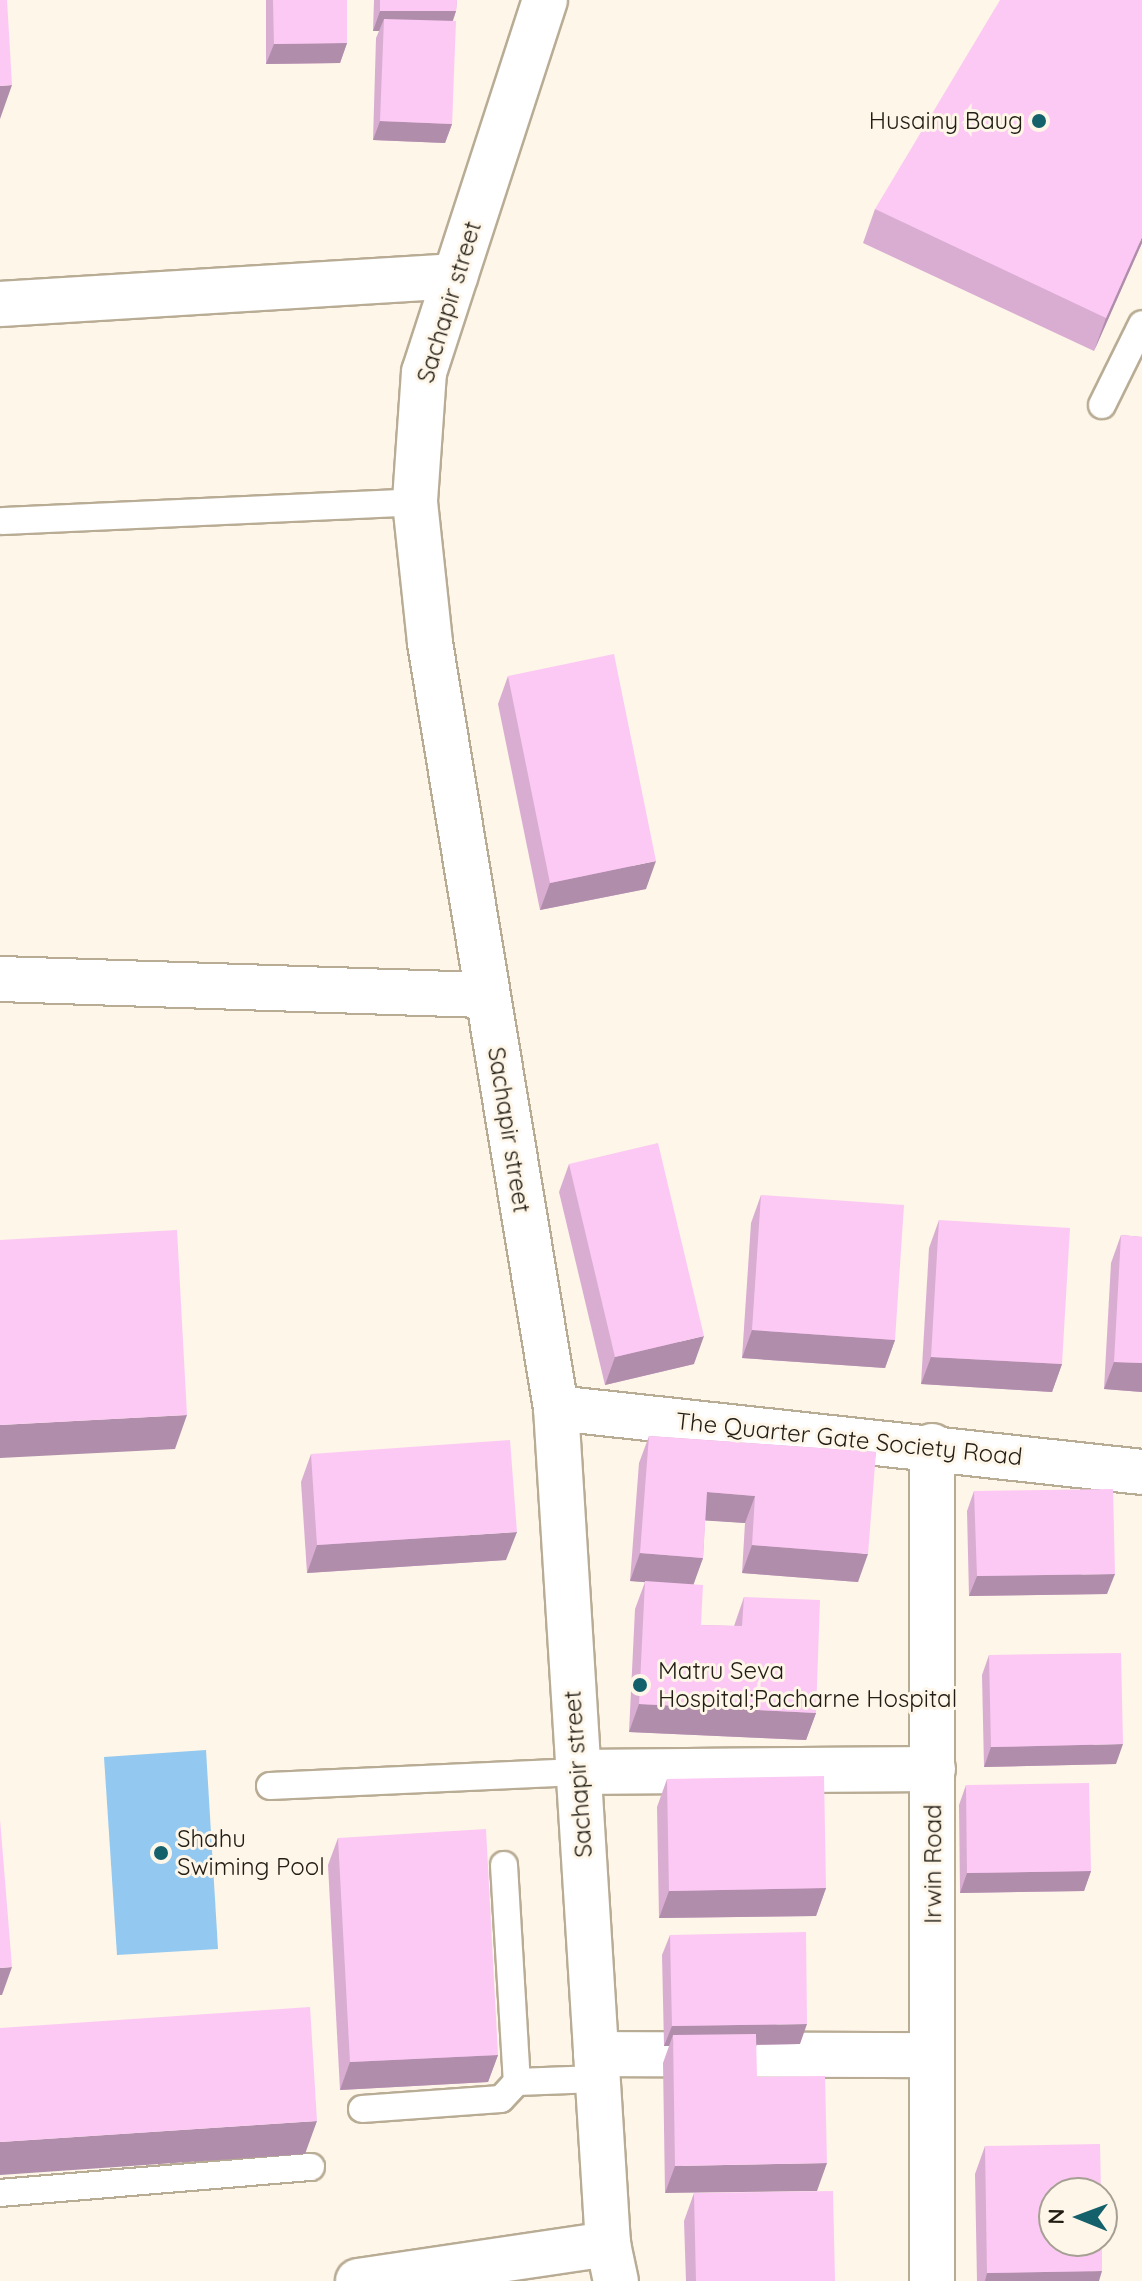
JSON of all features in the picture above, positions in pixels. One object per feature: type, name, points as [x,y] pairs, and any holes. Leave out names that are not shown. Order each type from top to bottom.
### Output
[{"type":"street","name":"Sachapir street","points":[[545,0],[424,372],[415,502],[430,643],[556,1408],[612,2262]]},
{"type":"street","points":[[0,304],[455,276]]},
{"type":"street","points":[[0,979],[487,995]]},
{"type":"street","name":"The Quarter Gate Society Road","points":[[556,1408],[932,1446],[1142,1472]]},
{"type":"street","name":"Irwin Road","points":[[932,1446],[932,2281]]},
{"type":"street","points":[[578,1772],[933,1769]]},
{"type":"street","points":[[597,2066],[932,2055]]},
{"type":"street","points":[[358,2281],[612,2262]]},
{"type":"lane","points":[[1102,405],[1142,324]]},
{"type":"lane","points":[[2,521],[415,502]]},
{"type":"lane","points":[[270,1786],[578,1772]]},
{"type":"lane","points":[[504,1865],[517,2082]]},
{"type":"lane","points":[[362,2109],[501,2099],[517,2082],[597,2066]]},
{"type":"lane","points":[[0,2193],[311,2167]]},
{"type":"water","name":"Shahu Swiming Pool","points":[[206,1750],[218,1949],[117,1955],[104,1757]]},
{"type":"building","points":[[0,0],[7,0],[12,85],[0,86]]},
{"type":"building","points":[[273,0],[347,0],[347,43],[274,44]]},
{"type":"building","points":[[380,0],[457,0],[456,11],[380,11]]},
{"type":"building","name":"Husainy Baug","points":[[1000,0],[1142,0],[1142,237],[1106,318],[875,209]]},
{"type":"building","points":[[384,19],[456,21],[452,124],[380,121]]},
{"type":"building","points":[[614,654],[656,861],[550,883],[508,676]]},
{"type":"building","points":[[658,1143],[704,1336],[615,1357],[569,1164]]},
{"type":"building","points":[[761,1195],[904,1205],[895,1340],[752,1330]]},
{"type":"building","points":[[939,1220],[1070,1228],[1062,1364],[931,1357]]},
{"type":"building","points":[[177,1230],[187,1415],[0,1425],[0,1240]]},
{"type":"building","points":[[1121,1235],[1142,1237],[1142,1363],[1114,1362]]},
{"type":"building","points":[[649,1436],[876,1452],[868,1554],[752,1545],[755,1496],[707,1492],[703,1558],[640,1553]]},
{"type":"building","points":[[510,1440],[517,1532],[317,1545],[311,1454]]},
{"type":"building","points":[[1113,1489],[1115,1574],[977,1576],[974,1491]]},
{"type":"building","points":[[645,1581],[703,1585],[701,1625],[742,1626],[744,1597],[820,1600],[816,1713],[639,1704]]},
{"type":"building","points":[[1121,1653],[1123,1744],[991,1747],[989,1655]]},
{"type":"building","points":[[824,1776],[826,1888],[669,1891],[667,1779]]},
{"type":"building","points":[[1089,1783],[1091,1871],[967,1873],[966,1785]]},
{"type":"building","points":[[0,1819],[12,1967],[0,1968]]},
{"type":"building","points":[[486,1829],[498,2055],[350,2062],[338,1838]]},
{"type":"building","points":[[806,1932],[807,2024],[672,2026],[670,1935]]},
{"type":"building","points":[[310,2007],[317,2121],[0,2142],[0,2028]]},
{"type":"building","points":[[756,2034],[757,2077],[825,2076],[827,2163],[675,2166],[673,2035]]},
{"type":"building","points":[[1100,2144],[1101,2177],[1038,2177],[1038,2257],[1102,2257],[1102,2271],[987,2273],[985,2146]]},
{"type":"building","points":[[833,2191],[835,2281],[696,2281],[694,2193]]},
{"type":"place","name":"Husainy Baug","points":[[1039,121]]},
{"type":"place","name":"Matru Seva Hospital;Pacharne Hospital","points":[[640,1685]]},
{"type":"place","name":"Shahu Swiming Pool","points":[[161,1853]]}]
